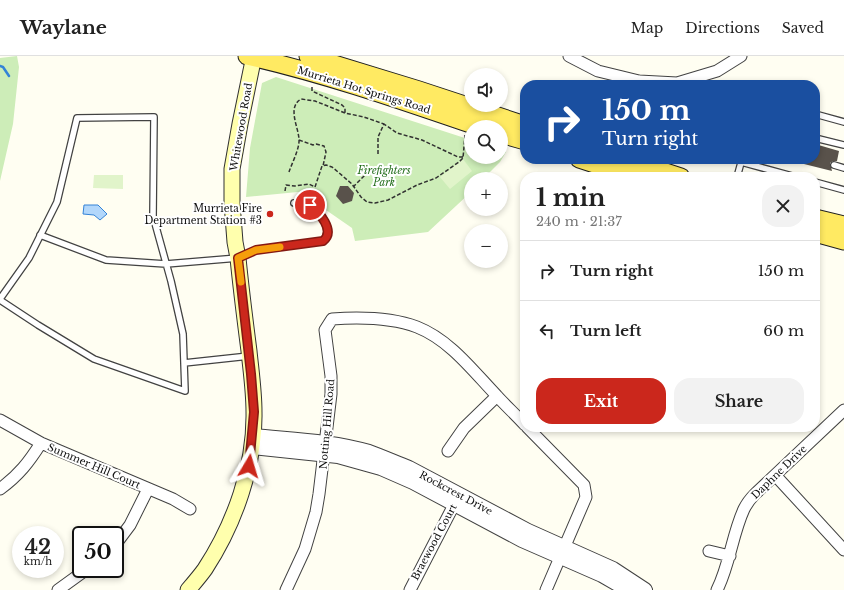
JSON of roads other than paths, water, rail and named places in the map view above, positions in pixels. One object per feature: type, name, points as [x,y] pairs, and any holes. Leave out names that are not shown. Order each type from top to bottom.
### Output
[{"type":"main road","name":"Murrieta Hot Springs Road","points":[[252,56],[464,122]]},
{"type":"main road","name":"Whitewood Road","points":[[188,590],[205,570],[221,543],[230,522],[249,466],[252,442],[254,412],[249,356],[235,242],[232,203],[232,169],[252,56]]},
{"type":"main road","name":"Murrieta Hot Springs Road","points":[[308,56],[419,90],[520,123]]},
{"type":"main road","points":[[508,136],[520,140]]},
{"type":"main road","points":[[594,164],[619,172]]},
{"type":"main road","points":[[641,164],[666,172]]},
{"type":"main road","points":[[820,219],[844,225]]},
{"type":"main road","points":[[820,235],[844,241]]},
{"type":"street","points":[[570,56],[598,71],[635,80]]},
{"type":"street","points":[[687,80],[717,71],[741,56]]},
{"type":"street","name":"Notting Hill Road","points":[[286,590],[297,569],[312,527],[319,494],[331,394],[331,376],[325,330],[332,319],[358,317],[400,322],[417,327],[431,334],[448,345],[464,360],[520,420]]},
{"type":"street","points":[[448,451],[464,428],[497,396]]},
{"type":"street","name":"Daphne Drive","points":[[717,590],[730,556],[737,527],[744,508],[755,494],[775,474],[844,410]]},
{"type":"street","name":"Summer Hill Court","points":[[0,420],[41,443],[173,500],[190,509]]},
{"type":"street","points":[[532,432],[584,484],[586,497],[546,590]]},
{"type":"street","name":"Rockcrest Drive","points":[[252,442],[325,449],[381,468],[457,500],[522,540],[613,569],[645,590]]},
{"type":"street","points":[[0,489],[14,479],[28,464],[41,443]]},
{"type":"street","points":[[775,474],[844,550]]},
{"type":"street","points":[[124,533],[130,525],[148,489]]},
{"type":"street","name":"Braewood Court","points":[[410,590],[457,500]]},
{"type":"street","points":[[709,551],[730,556]]},
{"type":"street","name":"Rockcrest Drive","points":[[562,553],[628,590]]},
{"type":"street","points":[[58,590],[75,578]]},
{"type":"lane","points":[[820,115],[844,122]]},
{"type":"lane","points":[[154,117],[154,216],[166,264],[183,334],[185,391],[94,359],[38,325],[0,299],[29,258],[57,202],[77,118],[154,117]]},
{"type":"lane","points":[[820,139],[844,145]]},
{"type":"lane","points":[[755,164],[780,172]]},
{"type":"lane","points":[[834,165],[844,168]]},
{"type":"lane","points":[[820,183],[844,190]]},
{"type":"lane","points":[[40,236],[106,260],[166,264],[238,258],[256,250],[323,241],[327,238],[328,234],[320,212],[310,205],[294,203]]},
{"type":"lane","points":[[184,363],[249,356]]},
{"type":"water","points":[[84,205],[98,205],[107,214],[100,220],[94,215],[83,214]]},
{"type":"waterway","points":[[0,66],[3,67],[9,76]]},
{"type":"place","name":"Murrieta Fire Department Station #3","points":[[270,214]]},
{"type":"park label","name":"Firefighters Park","points":[[384,176]]}]
